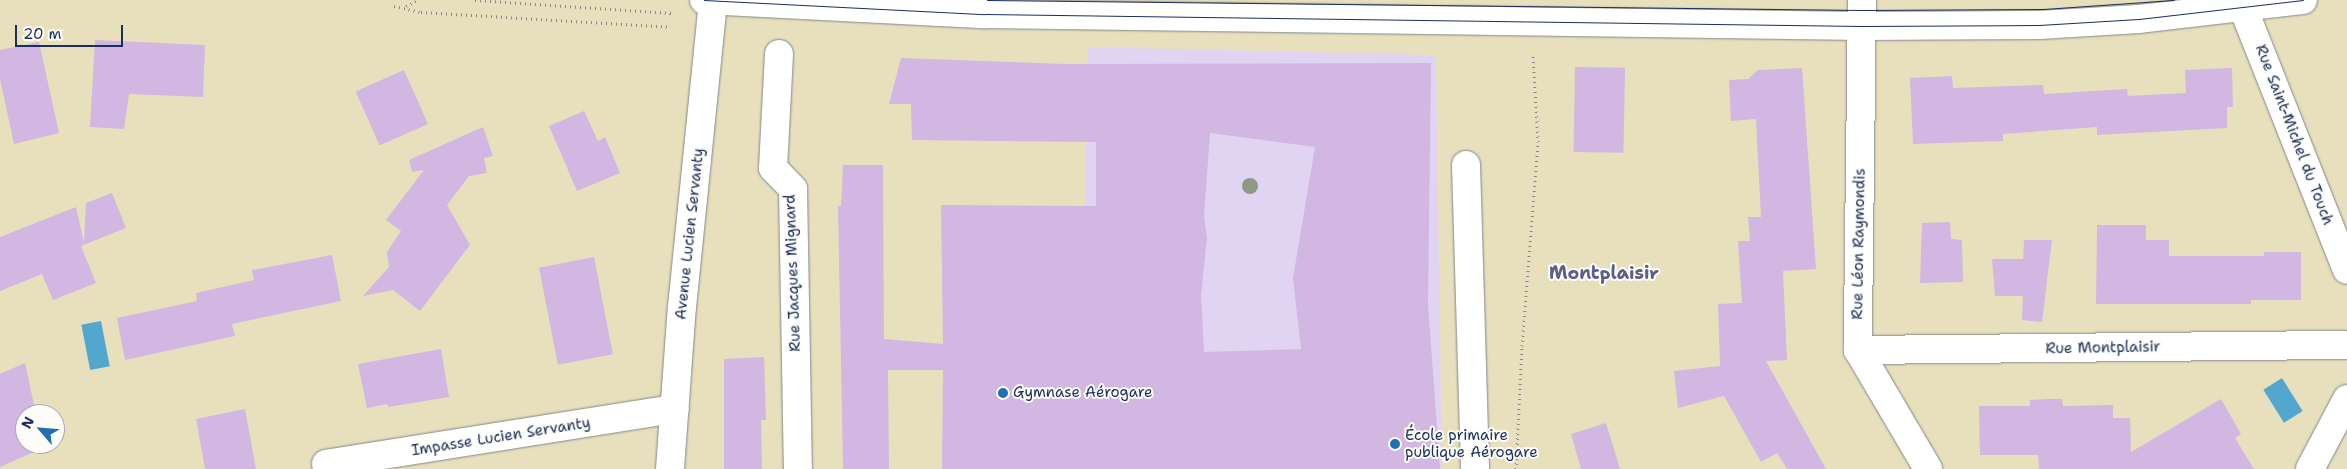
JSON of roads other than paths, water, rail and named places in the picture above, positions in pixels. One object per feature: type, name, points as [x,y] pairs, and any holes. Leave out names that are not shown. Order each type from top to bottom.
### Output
[{"type":"street","points":[[704,0],[985,14],[1861,12],[2044,9],[2174,0]]},
{"type":"street","name":"Avenue Lucien Servanty","points":[[670,469],[682,308],[713,0]]},
{"type":"street","points":[[987,0],[1861,12],[2040,26],[2242,4],[2303,0]]},
{"type":"street","name":"Rue Saint-Michel du Touch","points":[[2242,4],[2276,86],[2347,270]]},
{"type":"street","name":"Rue Léon Raymondis","points":[[1858,350],[1861,12]]},
{"type":"street","name":"Rue Jacques Mignard","points":[[779,54],[773,168],[793,189],[798,469]]},
{"type":"street","points":[[1466,165],[1475,469]]},
{"type":"street","name":"Rue Montplaisir","points":[[1858,350],[2347,345]]},
{"type":"street","points":[[1858,350],[1928,469]]},
{"type":"street","points":[[2310,469],[2347,399]]},
{"type":"street","name":"Impasse Lucien Servanty","points":[[326,464],[675,409]]},
{"type":"water","points":[[101,321],[110,366],[90,370],[81,325]]},
{"type":"water","points":[[2282,378],[2303,411],[2284,423],[2263,390]]},
{"type":"tram line","points":[[704,0],[985,14],[1862,26],[2039,25],[2139,19],[2303,0]]},
{"type":"tram line","points":[[987,0],[1861,10],[2044,9],[2174,0]]},
{"type":"place","name":"Gymnase Aérogare","points":[[1003,393]]},
{"type":"place","name":"École primaire publique Aérogare","points":[[1395,444]]},
{"type":"district","name":"Montplaisir","points":[[1604,273]]}]
